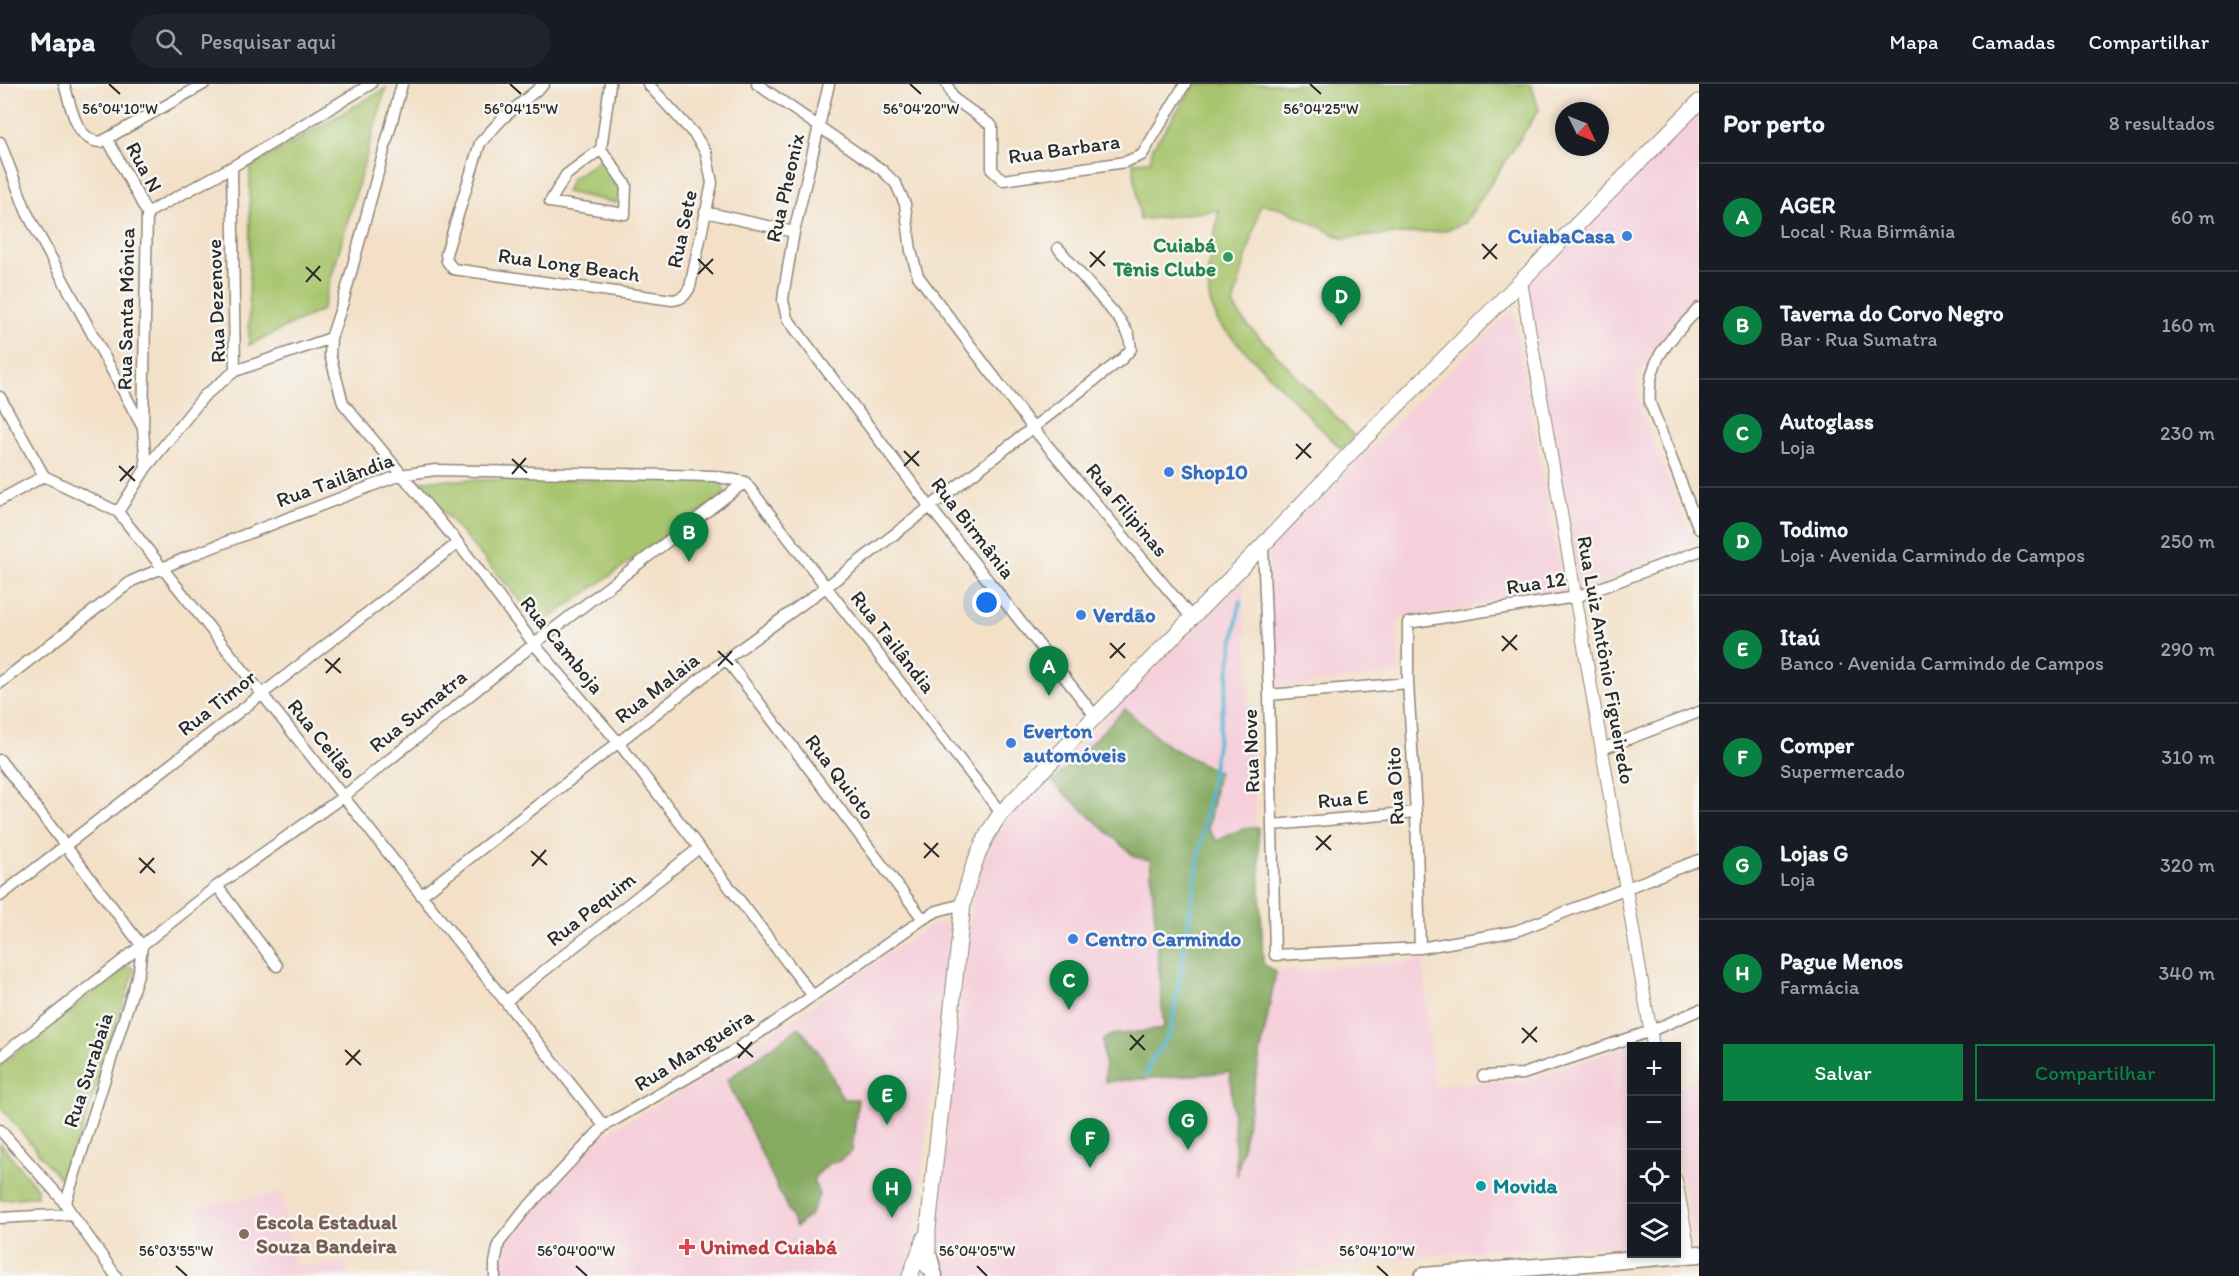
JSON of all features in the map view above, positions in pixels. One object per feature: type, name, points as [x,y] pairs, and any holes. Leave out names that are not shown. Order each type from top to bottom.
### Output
[{"type":"highway","points":[[1423,1276],[1694,1255]]},
{"type":"highway","points":[[929,1257],[934,1276]]},
{"type":"main road","points":[[928,1276],[928,1228],[963,904],[979,849],[1001,813],[1355,448],[1699,102]]},
{"type":"main road","points":[[910,1276],[928,1228]]},
{"type":"street","points":[[64,84],[84,136],[93,142],[108,140],[204,84]]},
{"type":"street","name":"Rua Santa Mônica","points":[[146,468],[143,429],[147,213],[232,167],[371,84]]},
{"type":"street","name":"Rua Camboja","points":[[402,84],[343,302],[331,338],[330,355],[343,403],[458,543],[534,644],[618,742],[813,996]]},
{"type":"street","name":"Rua Long Beach","points":[[544,84],[503,118],[480,143],[447,254],[447,261],[453,268],[672,300],[681,299],[686,295]]},
{"type":"street","points":[[601,149],[566,175],[550,202],[625,214],[626,185],[601,149],[610,84]]},
{"type":"street","name":"Rua Sete","points":[[648,84],[694,134],[706,152],[712,183],[686,295]]},
{"type":"street","name":"Rua Filipinas","points":[[757,84],[882,171],[896,184],[905,204],[911,251],[918,276],[1032,428],[1192,618]]},
{"type":"street","name":"Rua Pheonix","points":[[783,301],[794,232],[829,84]]},
{"type":"street","name":"Rua Barbara","points":[[947,84],[953,98],[992,126],[992,170],[1003,180],[1125,162],[1142,155],[1185,84]]},
{"type":"street","name":"Rua N","points":[[108,140],[147,213]]},
{"type":"street","points":[[0,142],[27,213],[143,429]]},
{"type":"street","name":"Rua Dezenove","points":[[232,167],[235,371],[331,338]]},
{"type":"street","points":[[705,212],[794,232]]},
{"type":"street","name":"Rua Malaia","points":[[423,894],[726,659],[826,587],[930,507],[1131,349],[1129,334],[1119,319],[1058,248]]},
{"type":"street","name":"Rua Luiz Antônio Figueiredo","points":[[1521,281],[1652,1042]]},
{"type":"street","name":"Rua Birmânia","points":[[783,301],[787,318],[930,507],[1096,717]]},
{"type":"street","points":[[1699,308],[1660,352],[1651,377],[1650,403],[1699,529]]},
{"type":"street","points":[[118,512],[146,468],[204,396],[235,371]]},
{"type":"street","points":[[0,397],[44,476],[0,500]]},
{"type":"street","name":"Rua Tailândia","points":[[0,683],[132,581],[400,475],[436,470],[714,476],[745,482],[755,493],[1001,813]]},
{"type":"street","name":"Rua Ceilão","points":[[44,476],[118,512],[261,694],[423,894],[604,1126]]},
{"type":"street","name":"Rua Sumatra","points":[[0,1057],[217,886],[344,796],[534,644],[745,482]]},
{"type":"street","name":"Rua Timor","points":[[0,896],[458,543]]},
{"type":"street","name":"Rua Nove","points":[[1263,545],[1275,955],[1420,948]]},
{"type":"street","name":"Rua 12","points":[[1408,623],[1576,597],[1699,551]]},
{"type":"street","name":"Rua Oito","points":[[1408,623],[1408,682],[1416,812],[1420,948]]},
{"type":"street","name":"Rua Quioto","points":[[726,659],[923,919]]},
{"type":"street","points":[[1269,695],[1408,682]]},
{"type":"street","points":[[1602,749],[1699,712]]},
{"type":"street","points":[[0,760],[142,946]]},
{"type":"street","name":"Rua E","points":[[1272,825],[1416,812]]},
{"type":"street","name":"Rua Pequim","points":[[506,1001],[699,848]]},
{"type":"street","points":[[1420,948],[1516,931],[1699,860]]},
{"type":"street","points":[[217,886],[277,966]]},
{"type":"street","name":"Rua Mangueira","points":[[495,1276],[499,1243],[524,1211],[604,1126],[732,1052],[923,919],[937,911],[963,904]]},
{"type":"street","name":"Rua Surabaia","points":[[69,1209],[139,971],[142,946]]},
{"type":"street","points":[[1483,1076],[1523,1074],[1699,1011]]},
{"type":"street","points":[[0,1130],[69,1209],[116,1276]]},
{"type":"street","points":[[1681,1198],[1694,1255]]},
{"type":"street","points":[[0,1218],[69,1209]]},
{"type":"shaded area","points":[[1699,107],[1699,300],[1642,369],[1639,390],[1642,415],[1693,542],[1579,592],[1526,284]]},
{"type":"shaded area","points":[[1513,309],[1564,593],[1397,619],[1398,673],[1272,689],[1268,547]]},
{"type":"shaded area","points":[[1243,578],[1263,964],[1276,972],[1423,960],[1434,1085],[1526,1080],[1627,1046],[1627,1245],[1449,1254],[1255,1276],[938,1276],[934,1238],[966,946],[978,868],[1010,814]]},
{"type":"shaded area","points":[[933,924],[951,925],[913,1254],[902,1276],[501,1276],[500,1260],[508,1242],[602,1135],[706,1077]]},
{"type":"shaded area","points":[[1699,1079],[1699,1242],[1694,1242],[1681,1171],[1681,1086]]},
{"type":"shaded area","name":"Escola Estadual Souza Bandeira","points":[[282,1193],[293,1266],[347,1262],[348,1276],[219,1276],[218,1272],[205,1273],[197,1207]]},
{"type":"green space","name":"Cuiabá Tênis Clube","points":[[1195,84],[1530,84],[1532,87],[1539,110],[1465,223],[1443,231],[1342,238],[1282,208],[1261,204],[1233,305],[1244,321],[1354,436],[1341,449],[1219,324],[1210,302],[1207,277],[1219,210],[1140,220],[1133,162],[1150,161],[1153,147]]},
{"type":"green space","points":[[386,88],[322,310],[249,345],[250,167]]},
{"type":"green space","points":[[602,158],[621,182],[617,203],[566,192],[571,179]]},
{"type":"green space","points":[[721,479],[725,494],[549,619],[536,619],[418,482],[432,480]]},
{"type":"green space","points":[[1125,709],[1168,746],[1218,772],[1208,829],[1217,841],[1242,830],[1258,828],[1263,964],[1276,972],[1237,1176],[1230,1072],[1105,1082],[1103,1040],[1111,1035],[1164,1029],[1150,860],[1135,857],[1052,782]]},
{"type":"green space","points":[[128,966],[135,969],[67,1175],[58,1177],[0,1106],[0,1065]]},
{"type":"green space","points":[[799,1027],[823,1058],[843,1099],[858,1099],[852,1151],[839,1161],[829,1163],[813,1179],[819,1195],[811,1214],[796,1227],[727,1080]]},
{"type":"green space","points":[[0,1143],[37,1188],[37,1196],[0,1200]]},
{"type":"waterway","points":[[1146,1075],[1150,1063],[1171,1031],[1240,601]]},
{"type":"place","name":"CuiabaCasa","points":[[1627,236]]},
{"type":"place","name":"Cuiabá Tênis Clube","points":[[1228,257]]},
{"type":"place","name":"Todimo","points":[[1341,326]]},
{"type":"place","name":"Shop10","points":[[1169,472]]},
{"type":"place","name":"Taverna do Corvo Negro","points":[[689,562]]},
{"type":"place","name":"Verdão","points":[[1081,615]]},
{"type":"place","name":"AGER","points":[[1049,696]]},
{"type":"place","name":"Everton automóveis","points":[[1011,743]]},
{"type":"place","name":"Centro Carmindo","points":[[1073,939]]},
{"type":"place","name":"Autoglass","points":[[1069,1010]]},
{"type":"place","name":"Itaú","points":[[887,1125]]},
{"type":"place","name":"Lojas G","points":[[1188,1150]]},
{"type":"place","name":"Comper","points":[[1090,1168]]},
{"type":"place","name":"Movida","points":[[1481,1186]]},
{"type":"place","name":"Pague Menos","points":[[892,1218]]},
{"type":"place","name":"Escola Estadual Souza Bandeira","points":[[244,1234]]},
{"type":"place","name":"Unimed Cuiabá","points":[[687,1247]]}]
